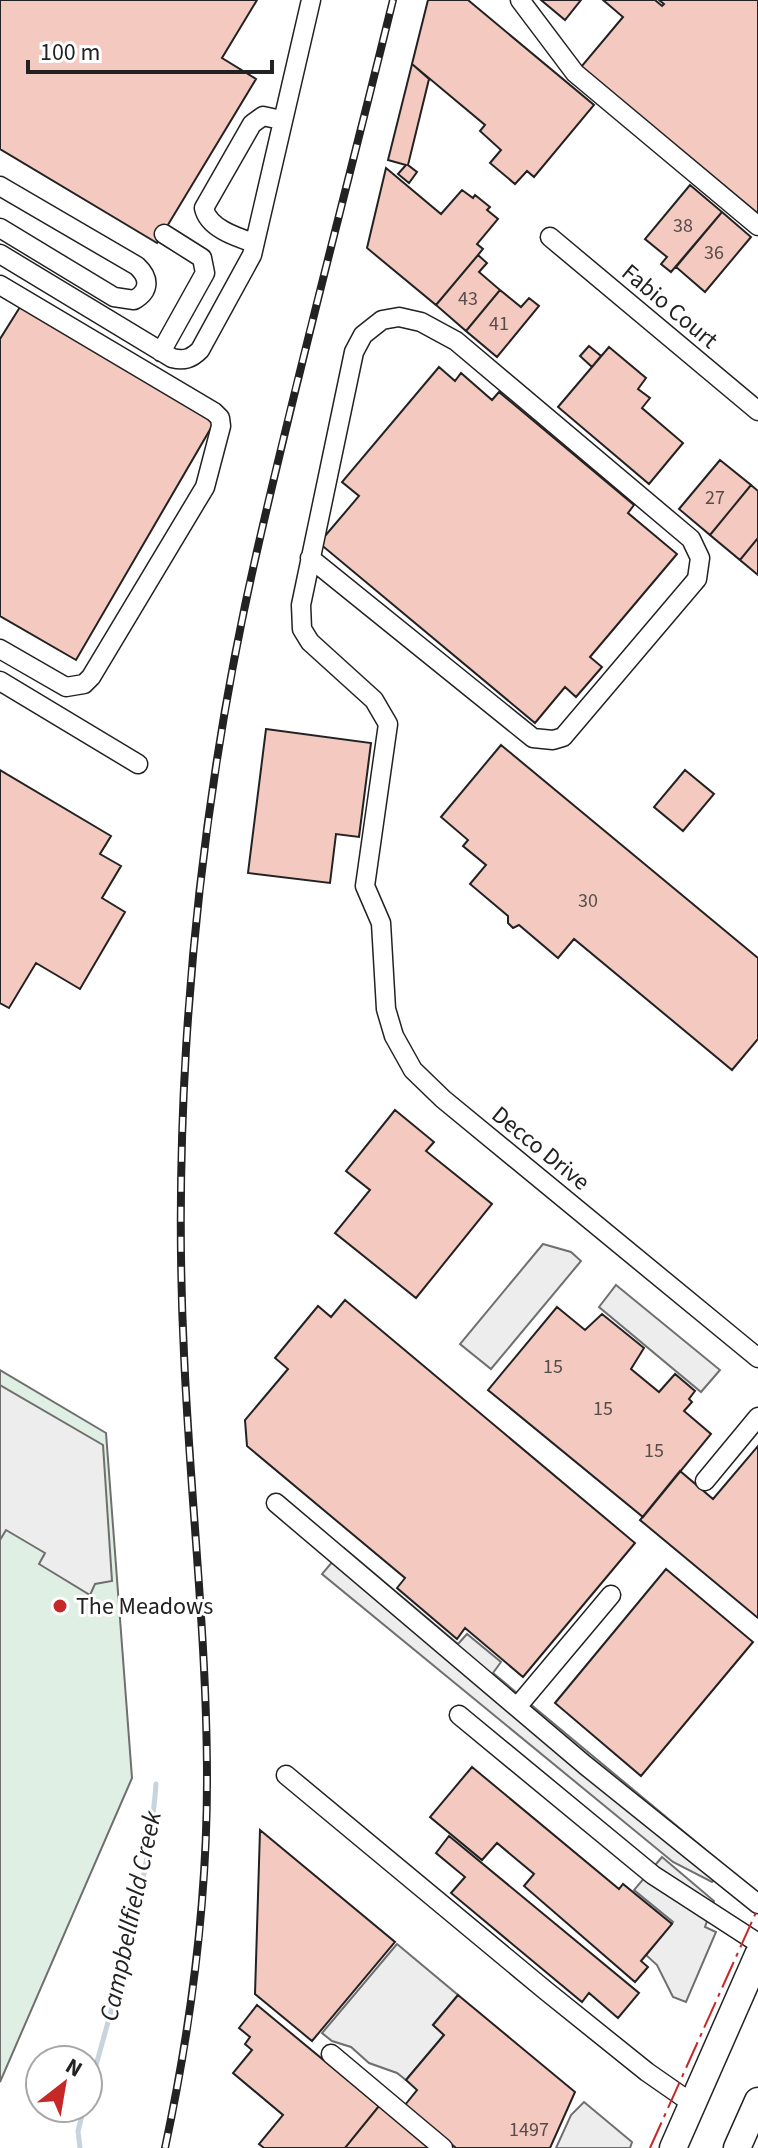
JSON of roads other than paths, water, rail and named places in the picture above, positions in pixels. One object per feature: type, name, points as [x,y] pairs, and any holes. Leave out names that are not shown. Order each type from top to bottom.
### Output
[{"type":"highway","points":[[673,2148],[758,1955]]},
{"type":"highway","points":[[737,2148],[758,2101]]},
{"type":"street","points":[[0,254],[161,352],[182,361],[192,357],[200,350],[248,265],[311,0]]},
{"type":"street","points":[[520,0],[575,73],[758,226]]},
{"type":"street","points":[[254,243],[210,221],[204,208],[206,199],[252,124],[263,116],[281,120]]},
{"type":"street","points":[[0,186],[137,266],[144,273],[146,288],[134,300],[114,297],[0,228]]},
{"type":"street","points":[[161,352],[205,273],[202,258],[164,234]]},
{"type":"street","name":"Fabio Court","points":[[550,237],[758,411]]},
{"type":"street","points":[[0,285],[214,412],[220,418],[221,426],[205,487],[91,677],[84,684],[66,687],[0,649]]},
{"type":"street","points":[[399,317],[421,322],[456,341],[691,539],[700,558],[697,579],[563,737],[553,740],[533,738],[310,558],[354,352],[363,335],[382,320],[399,317]]},
{"type":"street","name":"Decco Drive","points":[[310,558],[301,605],[302,629],[310,642],[374,700],[388,724],[365,886],[381,923],[386,1009],[394,1036],[413,1070],[443,1099],[758,1358]]},
{"type":"street","points":[[0,681],[138,764]]},
{"type":"street","points":[[705,1481],[758,1417]]},
{"type":"street","points":[[276,1503],[517,1707],[758,1904]]},
{"type":"street","points":[[517,1707],[611,1595]]},
{"type":"street","points":[[459,1715],[653,1875],[758,1943]]},
{"type":"street","points":[[286,1775],[545,1990],[647,2072],[693,2104]]},
{"type":"street","points":[[331,2054],[443,2148]]},
{"type":"waterway","name":"Campbellfield Creek","points":[[102,2044],[138,1902],[156,1784]]},
{"type":"waterway","name":"Campbellfield Creek","points":[[80,2124],[80,2148]]},
{"type":"railway","points":[[165,2148],[183,2057],[196,1965],[206,1827],[204,1673],[182,1316],[181,1240],[184,1087],[196,924],[221,736],[257,551],[393,0]]},
{"type":"place","name":"The Meadows","points":[[60,1606]]}]
